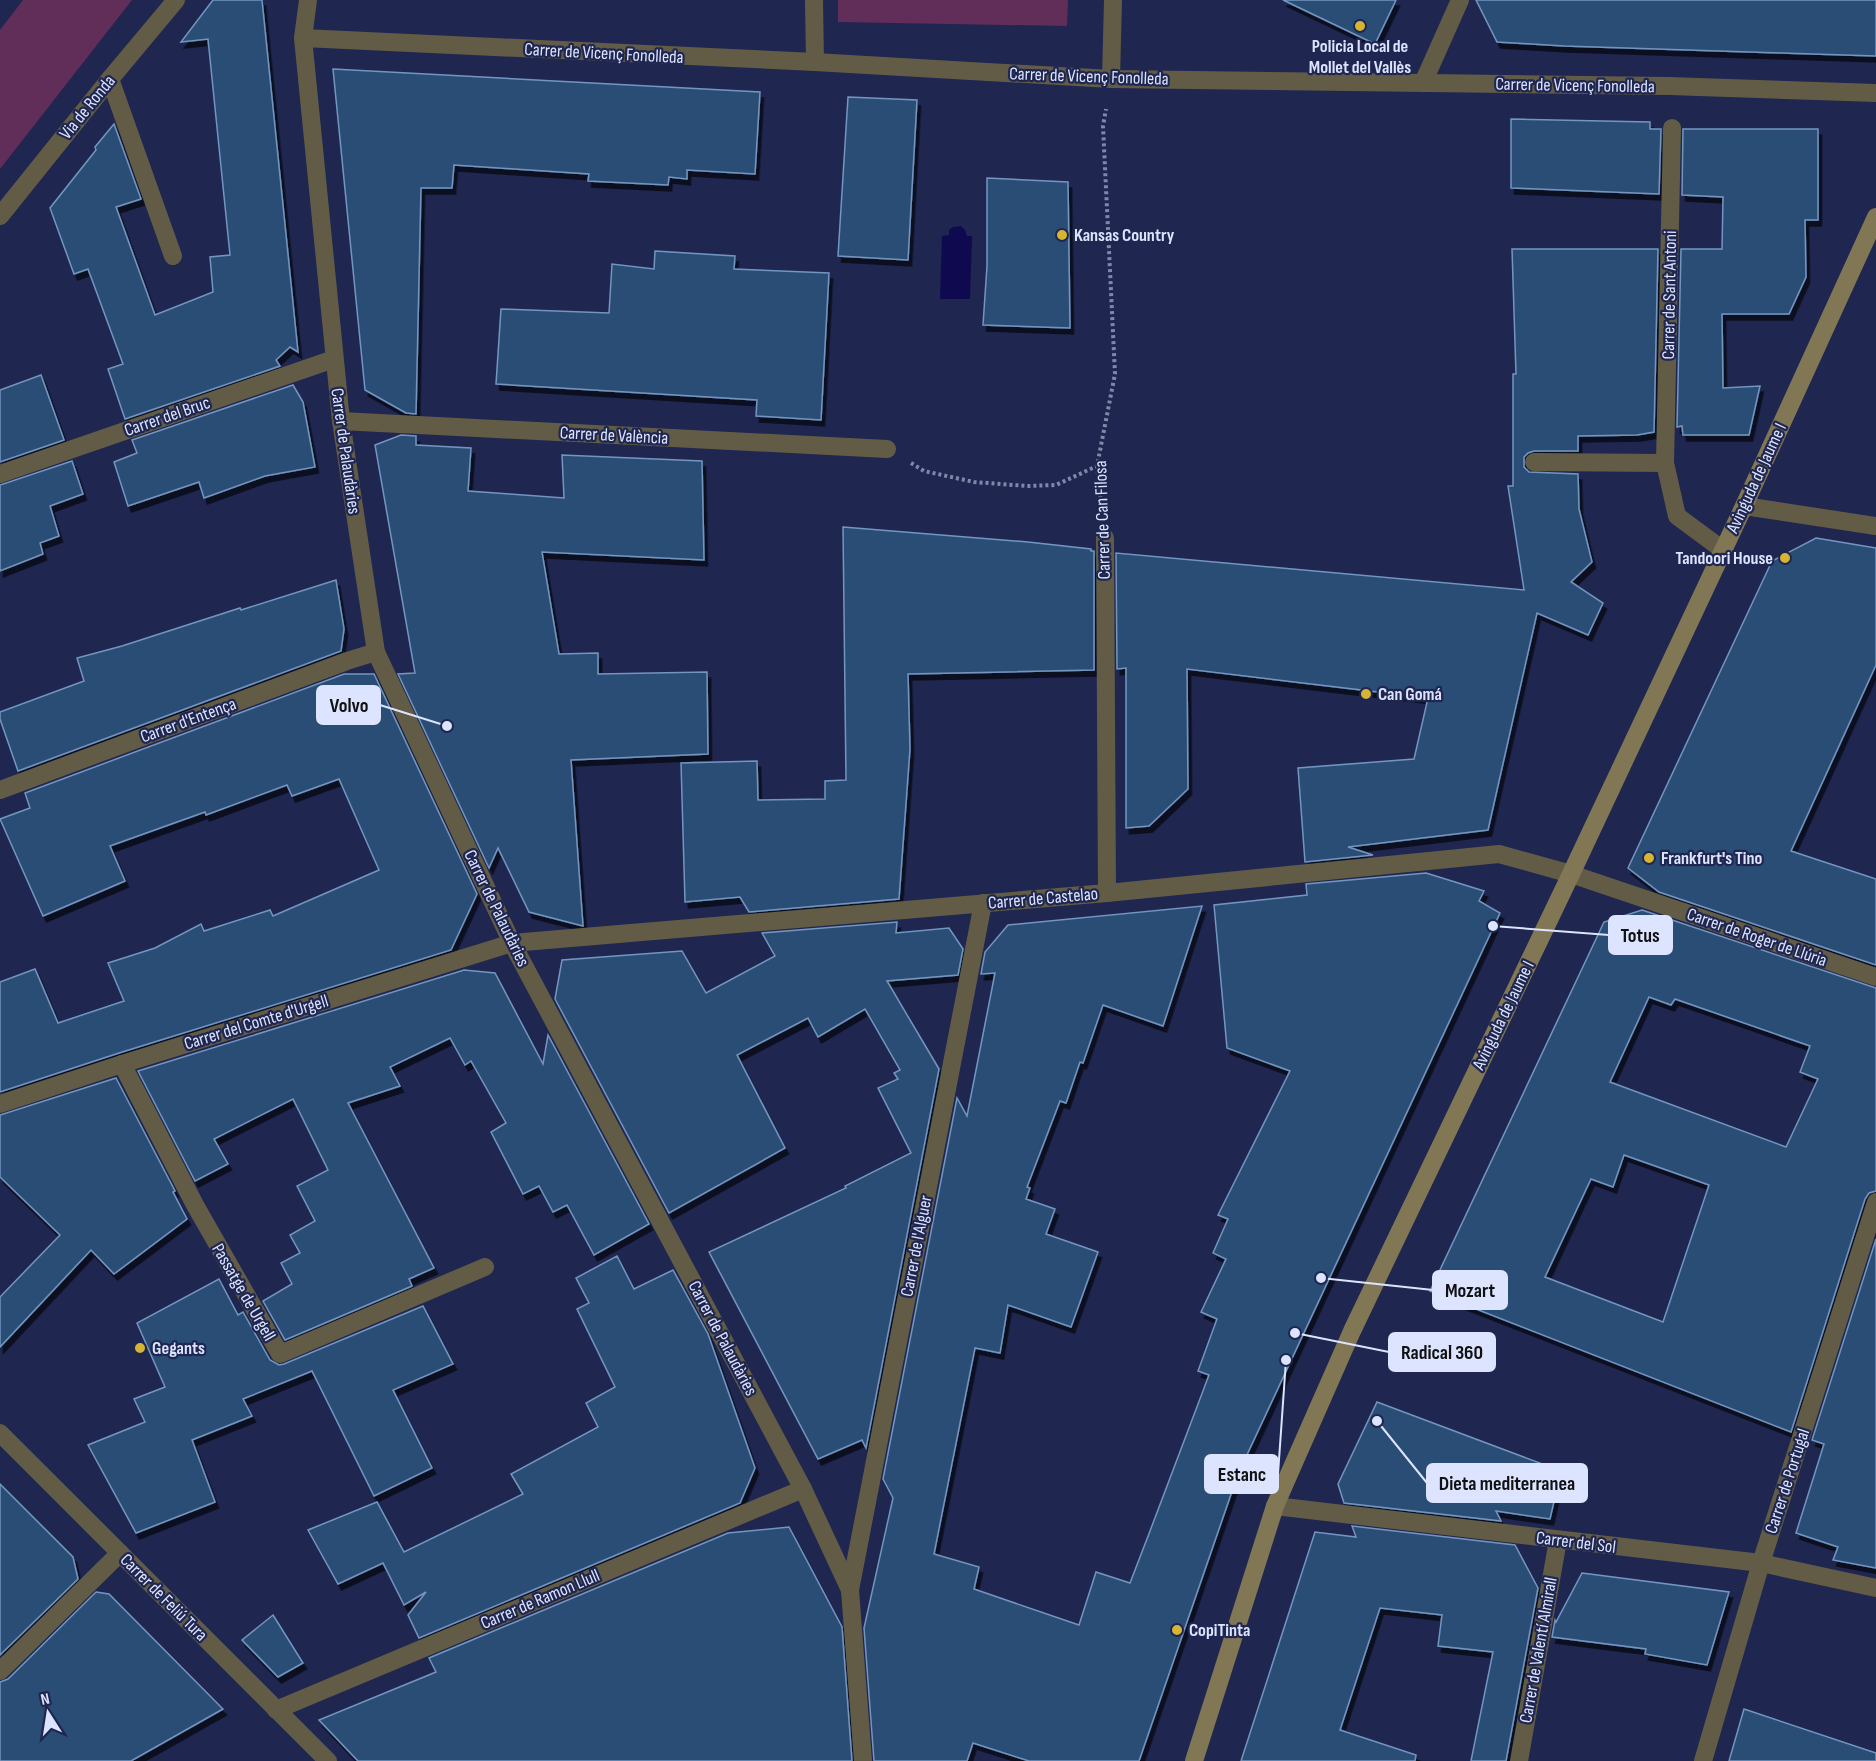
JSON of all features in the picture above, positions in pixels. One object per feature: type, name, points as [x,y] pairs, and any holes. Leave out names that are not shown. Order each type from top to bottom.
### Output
[{"type":"street","name":"Via de Ronda","points":[[0,216],[177,0]]},
{"type":"street","name":"Carrer de Palaudàries","points":[[308,0],[303,38],[334,359],[341,421],[376,652],[513,943],[803,1488],[850,1590],[863,1761]]},
{"type":"street","points":[[814,0],[815,63]]},
{"type":"street","points":[[1111,79],[1113,0]]},
{"type":"street","points":[[1423,83],[1460,0]]},
{"type":"street","name":"Carrer de Vicenç Fonolleda","points":[[303,38],[1111,79],[1669,86],[1876,93]]},
{"type":"street","points":[[110,79],[173,256]]},
{"type":"street","name":"Carrer de Sant Antoni","points":[[1672,128],[1665,463],[1677,516],[1723,550]]},
{"type":"street","name":"Avinguda de Jaume I","points":[[1194,1761],[1275,1506],[1352,1330],[1571,874],[1744,506],[1876,217]]},
{"type":"street","name":"Carrer del Bruc","points":[[0,474],[334,359]]},
{"type":"street","name":"Carrer de València","points":[[341,421],[887,449]]},
{"type":"street","points":[[1534,462],[1665,463]]},
{"type":"street","points":[[1744,506],[1876,526]]},
{"type":"street","name":"Carrer de Can Filosa","points":[[1105,538],[1107,893]]},
{"type":"street","name":"Carrer d'Entença","points":[[0,790],[335,665],[376,652]]},
{"type":"street","name":"Carrer de Castelao","points":[[513,943],[1107,893],[1499,854],[1571,874]]},
{"type":"street","name":"Carrer de Roger de Llúria","points":[[1571,874],[1876,977]]},
{"type":"street","name":"Carrer de l'Alguer","points":[[850,1590],[982,903]]},
{"type":"street","name":"Carrer del Comte d'Urgell","points":[[0,1104],[513,943]]},
{"type":"street","name":"Passatge de Urgell","points":[[122,1064],[195,1205],[280,1354],[485,1268]]},
{"type":"street","name":"Carrer de Portugal","points":[[1703,1761],[1761,1563],[1876,1202]]},
{"type":"street","name":"Carrer de Feliú Tura","points":[[0,1433],[328,1761]]},
{"type":"street","name":"Carrer de Ramon Llull","points":[[276,1710],[803,1488]]},
{"type":"street","name":"Carrer del Sol","points":[[1275,1506],[1761,1563],[1876,1587]]},
{"type":"street","name":"Carrer de Valentí Almirall","points":[[1519,1761],[1558,1540]]},
{"type":"street","points":[[0,1671],[120,1553]]},
{"type":"path","name":"Carrer de Can Filosa","points":[[1105,538],[1097,466],[1115,374],[1103,126],[1111,79]]},
{"type":"path","points":[[887,449],[924,471],[974,482],[1028,486],[1056,485],[1097,466]]},
{"type":"shaded area","points":[[23,0],[132,0],[0,169],[0,30]]},
{"type":"shaded area","points":[[838,0],[1068,0],[1067,26],[838,22]]},
{"type":"shaded area","points":[[961,226],[967,236],[972,236],[970,299],[940,299],[942,236],[949,235],[949,230],[953,227]]},
{"type":"building","points":[[213,0],[262,0],[298,352],[290,347],[276,360],[280,366],[125,419],[108,369],[123,364],[88,269],[74,274],[50,208],[114,124],[141,199],[116,207],[155,315],[213,292],[210,257],[230,255],[208,39],[181,42]]},
{"type":"building","name":"Policia Local de Mollet del Vallès","points":[[1283,0],[1396,0],[1375,44]]},
{"type":"building","points":[[1476,0],[1876,0],[1876,56],[1497,42]]},
{"type":"building","points":[[333,69],[760,92],[755,174],[687,170],[687,179],[669,177],[668,185],[588,181],[589,174],[454,165],[452,188],[421,188],[416,414],[406,413],[365,390]]},
{"type":"building","points":[[848,97],[917,100],[908,260],[838,256]]},
{"type":"building","points":[[1511,119],[1650,122],[1650,129],[1661,129],[1659,194],[1511,188]]},
{"type":"building","points":[[1683,129],[1818,129],[1818,220],[1805,220],[1806,277],[1789,314],[1722,314],[1723,388],[1760,386],[1749,435],[1683,435],[1682,426],[1677,427],[1681,249],[1722,249],[1723,197],[1682,195]]},
{"type":"building","points":[[987,178],[1068,182],[1070,328],[983,325],[987,266]]},
{"type":"building","points":[[1512,249],[1658,249],[1654,432],[1637,435],[1578,436],[1578,451],[1534,451],[1524,457],[1524,467],[1529,472],[1578,474],[1579,509],[1592,562],[1571,582],[1603,603],[1588,635],[1537,613],[1488,830],[1348,847],[1373,855],[1305,862],[1298,768],[1414,759],[1428,698],[1187,669],[1188,789],[1149,826],[1126,828],[1126,668],[1117,669],[1116,553],[1524,590],[1508,486],[1513,486],[1513,374],[1516,374]]},
{"type":"building","points":[[655,251],[735,256],[734,269],[829,273],[821,420],[756,416],[757,400],[496,384],[501,309],[609,313],[612,264],[654,269]]},
{"type":"building","points":[[41,375],[64,440],[0,462],[0,390]]},
{"type":"building","points":[[293,385],[303,402],[315,467],[265,476],[204,498],[199,482],[128,506],[114,462],[137,453],[132,440]]},
{"type":"building","points":[[401,435],[416,436],[416,445],[471,448],[468,491],[564,498],[562,455],[702,461],[704,560],[542,552],[559,654],[598,653],[598,674],[707,672],[708,754],[571,760],[583,926],[529,912],[498,848],[489,868],[398,674],[415,673],[375,445]]},
{"type":"building","points":[[72,461],[83,494],[50,506],[59,536],[40,543],[43,554],[0,571],[0,485]]},
{"type":"building","points":[[843,527],[1091,549],[1094,551],[1094,670],[908,674],[910,749],[899,899],[749,912],[740,897],[685,902],[681,763],[757,761],[758,800],[825,799],[825,781],[846,780]]},
{"type":"building","points":[[1816,538],[1876,548],[1876,665],[1791,851],[1876,879],[1876,965],[1659,892],[1628,868],[1772,561]]},
{"type":"building","points":[[336,580],[344,629],[341,651],[18,771],[0,719],[0,712],[84,681],[77,658]]},
{"type":"building","points":[[344,674],[374,674],[477,894],[451,950],[0,1092],[0,982],[35,969],[58,1023],[124,1001],[108,963],[155,948],[201,924],[204,931],[270,910],[273,916],[379,870],[339,779],[292,796],[287,785],[206,815],[205,812],[110,846],[125,881],[43,916],[0,819],[30,808],[25,793]]},
{"type":"building","points":[[1426,873],[1484,891],[1479,901],[1500,913],[1238,1474],[1139,1761],[1029,1761],[973,1743],[967,1761],[874,1761],[864,1628],[893,1498],[883,1479],[957,1098],[967,1116],[995,973],[981,974],[985,952],[1008,925],[1202,906],[1163,1026],[1103,1005],[1066,1103],[1060,1101],[1027,1187],[1030,1188],[1026,1199],[1055,1209],[1046,1234],[1098,1252],[1071,1327],[1008,1305],[1000,1353],[975,1348],[934,1554],[979,1567],[974,1589],[1079,1625],[1096,1572],[1130,1583],[1150,1531],[1209,1375],[1198,1371],[1217,1319],[1201,1312],[1226,1259],[1213,1253],[1228,1219],[1218,1215],[1290,1071],[1227,1048],[1214,905],[1307,895],[1306,884]]},
{"type":"building","points":[[1642,910],[1876,988],[1876,1191],[1869,1193],[1865,1199],[1791,1432],[1430,1291],[1604,922]],"holes":[[[1649,997],[1671,1005],[1675,999],[1810,1046],[1800,1072],[1818,1079],[1786,1147],[1610,1082]],[[1624,1155],[1709,1185],[1663,1322],[1545,1277],[1591,1179],[1613,1187]]]},
{"type":"building","points":[[897,922],[896,933],[949,928],[963,949],[958,975],[887,981],[939,1069],[866,1448],[862,1440],[818,1459],[709,1252],[846,1188],[845,1186],[911,1153],[878,1088],[898,1079],[894,1073],[900,1070],[865,1009],[818,1037],[808,1018],[737,1055],[785,1148],[669,1213],[555,999],[562,960],[682,951],[706,993],[775,956],[762,933]]},
{"type":"building","points":[[464,970],[495,973],[543,1064],[548,1035],[649,1224],[594,1255],[567,1205],[553,1212],[539,1186],[523,1194],[491,1132],[506,1123],[471,1061],[465,1065],[450,1038],[390,1067],[400,1086],[348,1103],[434,1268],[409,1279],[412,1286],[285,1340],[263,1301],[292,1284],[281,1263],[300,1253],[290,1235],[315,1221],[297,1186],[328,1170],[293,1099],[214,1139],[228,1164],[195,1181],[138,1071]]},
{"type":"building","points":[[116,1078],[175,1191],[173,1192],[187,1219],[114,1274],[91,1250],[0,1347],[0,1297],[60,1235],[0,1177],[0,1115]]},
{"type":"building","points":[[1876,1239],[1876,1568],[1833,1560],[1838,1547],[1796,1533],[1824,1444],[1812,1440]]},
{"type":"building","points":[[617,1256],[634,1289],[673,1270],[708,1334],[755,1468],[740,1503],[419,1638],[408,1615],[426,1592],[404,1605],[383,1563],[338,1584],[308,1530],[377,1502],[404,1552],[523,1494],[511,1474],[598,1427],[586,1403],[615,1387],[577,1309],[589,1303],[576,1278]]},
{"type":"building","points":[[219,1279],[238,1315],[243,1312],[270,1360],[279,1365],[423,1306],[453,1364],[393,1390],[432,1468],[374,1496],[312,1371],[243,1399],[252,1416],[192,1440],[215,1502],[136,1533],[88,1445],[145,1422],[134,1399],[165,1387],[137,1323]]},
{"type":"building","points":[[1377,1402],[1561,1471],[1550,1519],[1496,1511],[1501,1521],[1344,1503],[1338,1484]]},
{"type":"building","points":[[0,1484],[73,1557],[78,1579],[0,1655]]},
{"type":"building","points":[[1352,1526],[1515,1545],[1538,1588],[1506,1761],[1471,1761],[1493,1652],[1438,1646],[1442,1615],[1380,1608],[1340,1730],[1416,1755],[1415,1761],[1241,1761],[1315,1532],[1356,1537]]},
{"type":"building","points":[[789,1527],[842,1627],[852,1761],[358,1761],[319,1720],[436,1672],[429,1658],[728,1533]]},
{"type":"building","points":[[1582,1573],[1729,1592],[1707,1665],[1645,1654],[1646,1649],[1552,1637],[1555,1620],[1556,1622]]},
{"type":"building","points":[[96,1592],[109,1594],[223,1709],[131,1761],[0,1761],[0,1682],[8,1679]]},
{"type":"building","points":[[273,1615],[303,1663],[278,1677],[242,1640]]},
{"type":"building","points":[[1744,1709],[1876,1753],[1876,1761],[1729,1761]]},
{"type":"place","name":"Policia Local de Mollet del Vallès","points":[[1360,26]]},
{"type":"place","name":"Kansas Country","points":[[1062,235]]},
{"type":"place","name":"Tandoori House","points":[[1785,558]]},
{"type":"place","name":"Can Gomá","points":[[1366,694]]},
{"type":"place","name":"Volvo","points":[[447,726]]},
{"type":"place","name":"Frankfurt's Tino","points":[[1649,858]]},
{"type":"place","name":"Totus","points":[[1493,926]]},
{"type":"place","name":"Mozart","points":[[1321,1278]]},
{"type":"place","name":"Radical 360","points":[[1295,1333]]},
{"type":"place","name":"Gegants","points":[[140,1348]]},
{"type":"place","name":"Estanc","points":[[1286,1360]]},
{"type":"place","name":"Dieta mediterranea","points":[[1377,1421]]},
{"type":"place","name":"CopiTinta","points":[[1177,1630]]}]
